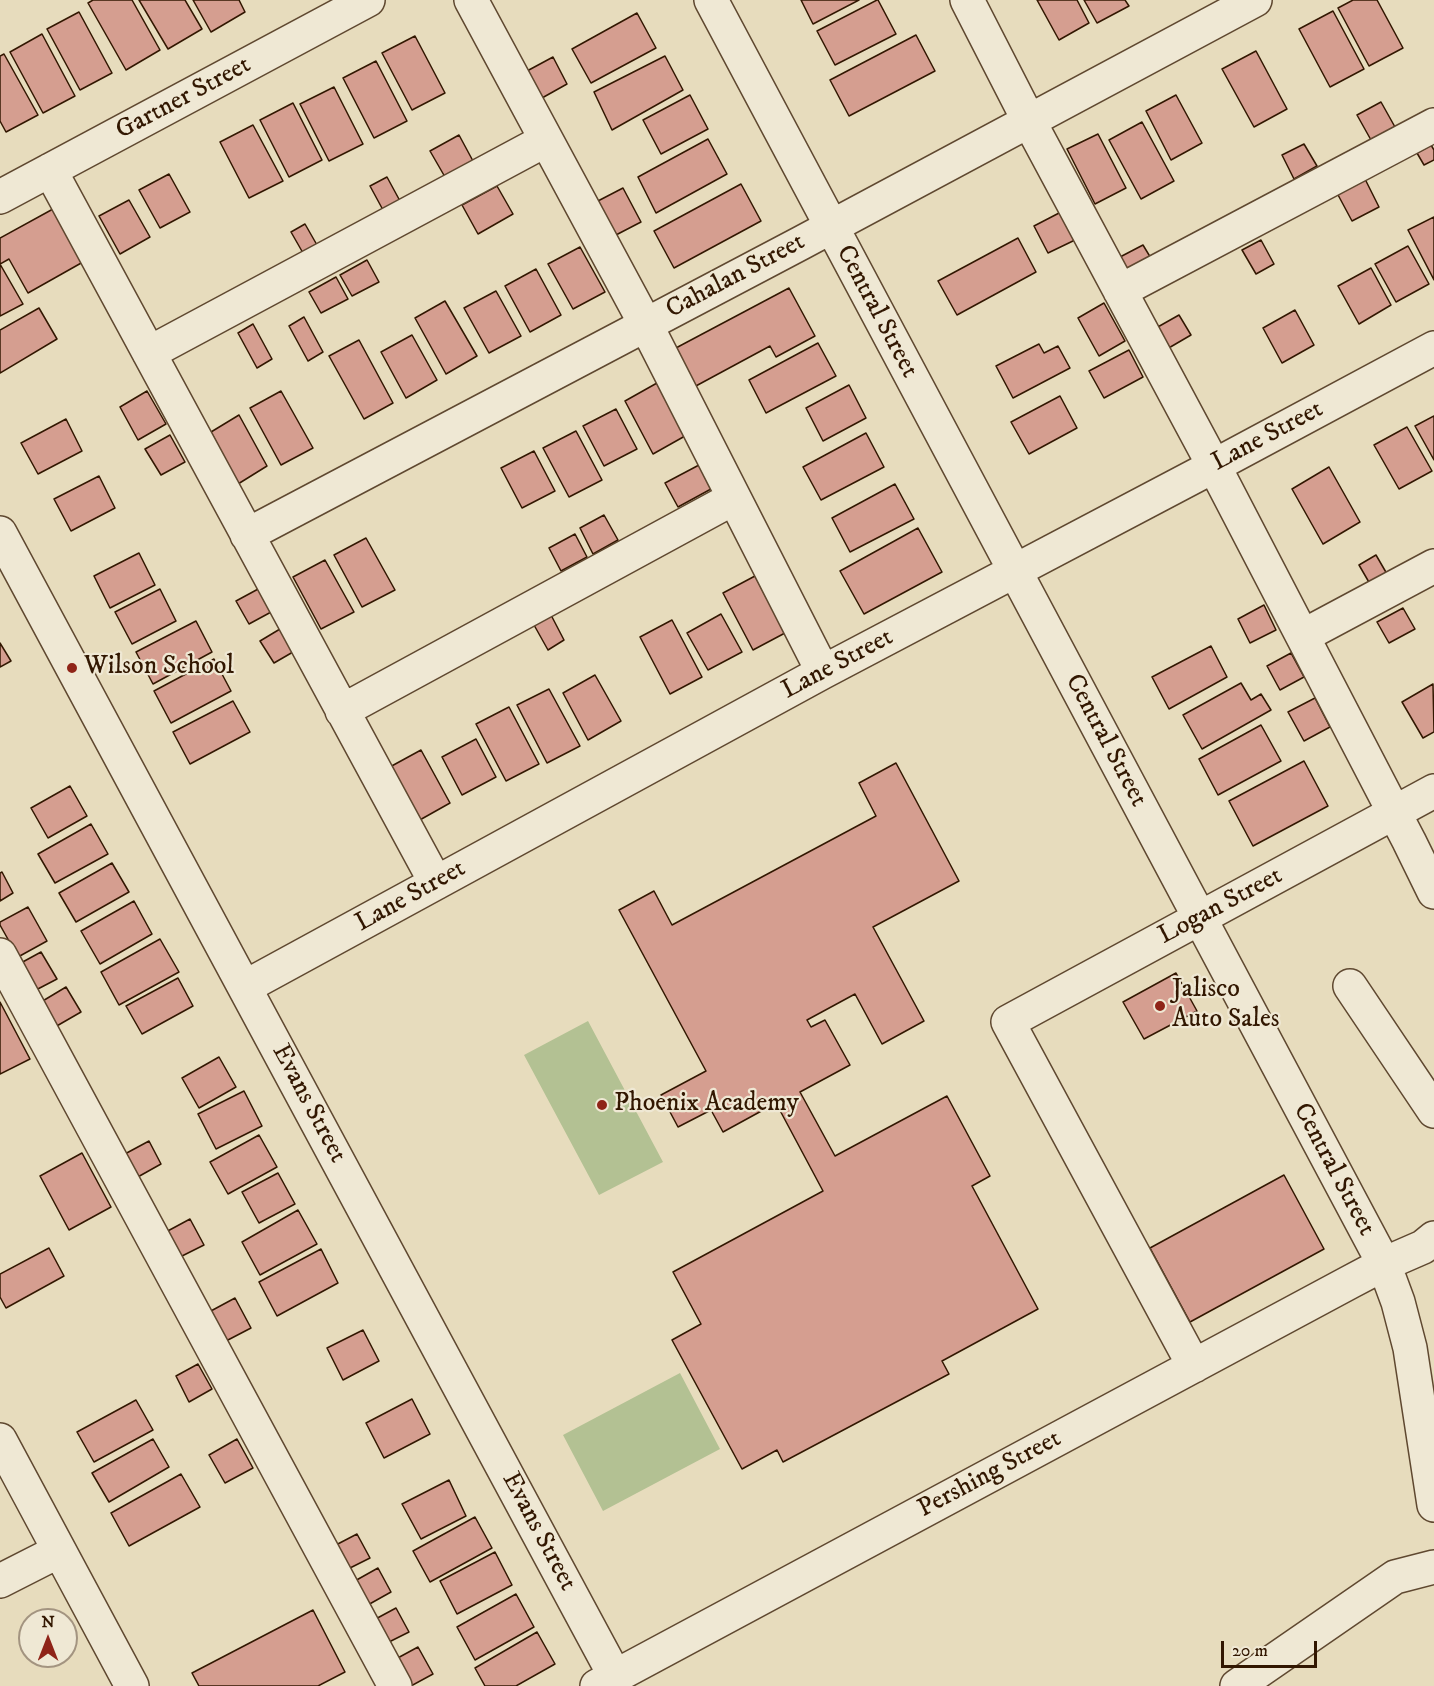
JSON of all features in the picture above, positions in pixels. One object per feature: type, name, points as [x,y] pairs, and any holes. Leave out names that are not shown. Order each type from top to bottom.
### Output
[{"type":"street","name":"Gartner Street","points":[[0,197],[368,0]]},
{"type":"street","points":[[471,0],[646,325],[823,672]]},
{"type":"street","name":"Central Street","points":[[711,0],[1384,1264],[1398,1302],[1410,1348],[1434,1504]]},
{"type":"street","points":[[967,0],[1029,121],[1214,466],[1434,892]]},
{"type":"street","name":"Cahalan Street","points":[[247,535],[1255,0]]},
{"type":"street","points":[[1120,291],[1434,125]]},
{"type":"street","points":[[149,353],[546,140]]},
{"type":"street","points":[[50,170],[436,883]]},
{"type":"street","name":"Lane Street","points":[[245,987],[823,672],[1434,348]]},
{"type":"street","points":[[342,711],[734,498]]},
{"type":"street","name":"Evans Street","points":[[0,533],[245,987],[606,1681]]},
{"type":"street","points":[[1303,636],[1434,566]]},
{"type":"street","name":"Logan Street","points":[[1194,1366],[1008,1022],[1434,791]]},
{"type":"street","points":[[0,955],[395,1686]]},
{"type":"street","points":[[1350,986],[1434,1111]]},
{"type":"street","name":"Pershing Street","points":[[606,1681],[1384,1264],[1423,1246],[1434,1238]]},
{"type":"street","points":[[0,1440],[132,1686]]},
{"type":"street","points":[[0,1581],[59,1551]]},
{"type":"street","points":[[1237,1686],[1395,1577],[1434,1567]]},
{"type":"green space","points":[[588,1021],[663,1162],[599,1195],[524,1055]]},
{"type":"green space","points":[[680,1373],[720,1449],[603,1511],[563,1435]]},
{"type":"building","points":[[93,0],[132,0],[160,50],[126,70],[88,3]]},
{"type":"building","points":[[139,0],[185,0],[202,29],[168,49]]},
{"type":"building","points":[[193,0],[239,0],[245,12],[211,32]]},
{"type":"building","points":[[801,0],[859,0],[813,24]]},
{"type":"building","points":[[877,0],[896,34],[835,65],[817,31]]},
{"type":"building","points":[[1037,0],[1077,0],[1089,23],[1059,40]]},
{"type":"building","points":[[1084,0],[1125,0],[1129,6],[1097,23]]},
{"type":"building","points":[[1353,0],[1377,0],[1403,48],[1369,66],[1338,8]]},
{"type":"building","points":[[1333,11],[1364,69],[1330,87],[1299,29]]},
{"type":"building","points":[[79,12],[112,73],[80,90],[47,29]]},
{"type":"building","points":[[637,13],[656,48],[591,83],[572,49]]},
{"type":"building","points":[[42,34],[75,96],[43,113],[10,52]]},
{"type":"building","points":[[916,35],[935,71],[849,116],[830,80]]},
{"type":"building","points":[[415,36],[445,93],[412,110],[382,53]]},
{"type":"building","points":[[1256,51],[1287,109],[1254,127],[1222,69]]},
{"type":"building","points":[[4,54],[38,115],[6,132],[0,121],[0,56]]},
{"type":"building","points":[[665,56],[683,90],[612,130],[594,92]]},
{"type":"building","points":[[553,57],[567,84],[542,98],[527,71]]},
{"type":"building","points":[[376,61],[407,121],[374,138],[343,78]]},
{"type":"building","points":[[334,87],[363,144],[329,161],[300,104]]},
{"type":"building","points":[[690,95],[708,129],[661,154],[643,120]]},
{"type":"building","points":[[1176,95],[1202,143],[1171,160],[1146,111]]},
{"type":"building","points":[[1381,102],[1395,127],[1371,140],[1357,115]]},
{"type":"building","points":[[293,103],[322,160],[289,177],[260,120]]},
{"type":"building","points":[[1142,122],[1174,181],[1141,199],[1109,140]]},
{"type":"building","points":[[253,125],[283,181],[249,198],[220,142]]},
{"type":"building","points":[[1098,134],[1126,188],[1095,204],[1067,149]]},
{"type":"building","points":[[459,135],[473,161],[445,177],[430,151]]},
{"type":"building","points":[[708,139],[727,174],[656,213],[638,177]]},
{"type":"building","points":[[1304,144],[1317,166],[1294,179],[1282,155]]},
{"type":"building","points":[[1431,145],[1434,150],[1434,160],[1424,165],[1417,153]]},
{"type":"building","points":[[169,174],[190,212],[160,228],[139,190]]},
{"type":"building","points":[[387,177],[400,201],[383,210],[370,186]]},
{"type":"building","points":[[1365,179],[1379,207],[1352,221],[1337,193]]},
{"type":"building","points":[[741,184],[761,221],[674,268],[654,231]]},
{"type":"building","points":[[497,186],[513,214],[478,234],[462,205]]},
{"type":"building","points":[[623,188],[641,222],[614,236],[596,202]]},
{"type":"building","points":[[129,200],[150,237],[120,254],[99,216]]},
{"type":"building","points":[[53,209],[83,262],[28,293],[9,259],[0,264],[0,238]]},
{"type":"building","points":[[1061,212],[1075,240],[1048,253],[1034,226]]},
{"type":"building","points":[[1434,217],[1434,280],[1408,230]]},
{"type":"building","points":[[305,224],[317,245],[303,253],[291,232]]},
{"type":"building","points":[[1018,238],[1036,272],[957,315],[938,281]]},
{"type":"building","points":[[1261,240],[1274,264],[1256,274],[1242,250]]},
{"type":"building","points":[[1143,245],[1152,260],[1128,272],[1120,257]]},
{"type":"building","points":[[1408,246],[1429,284],[1396,302],[1375,264]]},
{"type":"building","points":[[580,247],[605,292],[573,309],[548,264]]},
{"type":"building","points":[[367,260],[379,282],[352,296],[340,275]]},
{"type":"building","points":[[0,264],[23,304],[0,316]]},
{"type":"building","points":[[1371,268],[1391,305],[1359,324],[1338,286]]},
{"type":"building","points":[[536,269],[561,315],[530,332],[505,286]]},
{"type":"building","points":[[336,277],[348,299],[321,313],[309,292]]},
{"type":"building","points":[[789,288],[815,336],[776,357],[770,346],[694,387],[674,349]]},
{"type":"building","points":[[496,291],[521,336],[489,353],[464,308]]},
{"type":"building","points":[[445,301],[477,356],[446,374],[415,318]]},
{"type":"building","points":[[1104,303],[1125,341],[1099,356],[1078,318]]},
{"type":"building","points":[[39,308],[57,339],[0,373],[0,330]]},
{"type":"building","points":[[1295,310],[1314,345],[1282,363],[1263,328]]},
{"type":"building","points":[[1179,315],[1191,335],[1167,349],[1156,328]]},
{"type":"building","points":[[304,317],[323,352],[308,361],[289,326]]},
{"type":"building","points":[[253,324],[272,359],[257,368],[238,333]]},
{"type":"building","points":[[412,335],[437,380],[406,398],[381,352]]},
{"type":"building","points":[[359,340],[393,403],[364,419],[329,356]]},
{"type":"building","points":[[818,343],[836,376],[766,413],[749,380]]},
{"type":"building","points":[[1039,344],[1044,353],[1058,346],[1070,368],[1013,398],[996,366]]},
{"type":"building","points":[[1129,350],[1143,377],[1104,398],[1089,371]]},
{"type":"building","points":[[657,383],[685,436],[653,454],[625,401]]},
{"type":"building","points":[[849,385],[866,418],[823,441],[806,408]]},
{"type":"building","points":[[147,391],[166,424],[138,440],[120,407]]},
{"type":"building","points":[[281,391],[313,448],[281,465],[250,408]]},
{"type":"building","points":[[1060,396],[1077,428],[1029,454],[1011,422]]},
{"type":"building","points":[[616,409],[637,449],[604,466],[583,426]]},
{"type":"building","points":[[239,415],[267,466],[238,484],[211,432]]},
{"type":"building","points":[[1434,416],[1434,460],[1415,426]]},
{"type":"building","points":[[66,419],[82,451],[38,474],[21,443]]},
{"type":"building","points":[[1407,427],[1432,471],[1399,489],[1374,445]]},
{"type":"building","points":[[576,431],[602,480],[569,497],[543,448]]},
{"type":"building","points":[[866,433],[884,467],[821,500],[803,467]]},
{"type":"building","points":[[170,435],[185,462],[161,475],[145,449]]},
{"type":"building","points":[[534,451],[555,491],[522,508],[501,468]]},
{"type":"building","points":[[699,465],[711,489],[678,507],[665,483]]},
{"type":"building","points":[[1329,467],[1360,522],[1323,544],[1292,489]]},
{"type":"building","points":[[99,476],[115,508],[71,531],[54,499]]},
{"type":"building","points":[[895,484],[914,519],[850,552],[832,518]]},
{"type":"building","points":[[604,515],[618,540],[593,554],[580,528]]},
{"type":"building","points":[[918,528],[942,572],[864,614],[840,571]]},
{"type":"building","points":[[575,534],[587,557],[561,571],[549,548]]},
{"type":"building","points":[[366,538],[395,590],[362,607],[334,555]]},
{"type":"building","points":[[139,553],[155,585],[110,608],[94,576]]},
{"type":"building","points":[[1376,555],[1387,574],[1370,584],[1359,565]]},
{"type":"building","points":[[325,560],[354,612],[321,629],[293,577]]},
{"type":"building","points":[[755,576],[785,633],[753,650],[723,593]]},
{"type":"building","points":[[260,588],[273,611],[249,624],[236,601]]},
{"type":"building","points":[[160,589],[176,621],[132,644],[115,612]]},
{"type":"building","points":[[1264,605],[1276,630],[1250,643],[1238,619]]},
{"type":"building","points":[[1403,608],[1415,629],[1389,643],[1377,622]]},
{"type":"building","points":[[721,614],[742,652],[708,670],[687,633]]},
{"type":"building","points":[[551,615],[564,640],[548,650],[534,625]]},
{"type":"building","points":[[672,620],[702,677],[670,694],[640,637]]},
{"type":"building","points":[[196,621],[212,652],[153,684],[136,652]]},
{"type":"building","points":[[280,629],[293,652],[274,663],[260,641]]},
{"type":"building","points":[[0,643],[11,661],[0,667]]},
{"type":"building","points":[[1211,646],[1227,677],[1169,709],[1152,677]]},
{"type":"building","points":[[1291,653],[1304,677],[1280,690],[1267,666]]},
{"type":"building","points":[[214,659],[231,691],[171,723],[154,691]]},
{"type":"building","points":[[595,675],[621,721],[588,740],[563,693]]},
{"type":"building","points":[[1241,683],[1251,700],[1261,694],[1271,710],[1202,749],[1183,715]]},
{"type":"building","points":[[1433,684],[1434,732],[1423,738],[1402,702]]},
{"type":"building","points":[[549,689],[580,746],[547,763],[517,705]]},
{"type":"building","points":[[1315,698],[1330,727],[1304,741],[1288,712]]},
{"type":"building","points":[[233,701],[250,732],[190,764],[173,732]]},
{"type":"building","points":[[509,707],[539,764],[506,781],[476,724]]},
{"type":"building","points":[[1261,725],[1281,761],[1218,795],[1199,759]]},
{"type":"building","points":[[476,739],[496,777],[462,795],[442,757]]},
{"type":"building","points":[[421,750],[450,803],[418,821],[388,768]]},
{"type":"building","points":[[1304,761],[1328,806],[1253,846],[1229,801]]},
{"type":"building","points":[[896,763],[959,881],[873,927],[924,1021],[882,1044],[855,994],[807,1020],[811,1027],[825,1020],[850,1065],[800,1092],[835,1156],[947,1096],[990,1176],[972,1186],[1038,1309],[942,1361],[949,1374],[783,1462],[777,1450],[742,1469],[672,1340],[701,1324],[673,1272],[823,1191],[776,1103],[723,1132],[711,1110],[678,1127],[661,1095],[706,1071],[619,910],[654,891],[672,925],[876,816],[859,783]]},
{"type":"building","points":[[70,786],[87,816],[48,838],[31,808]]},
{"type":"building","points":[[91,824],[108,854],[55,883],[38,854]]},
{"type":"building","points":[[112,863],[129,892],[76,922],[59,893]]},
{"type":"building","points":[[2,872],[13,893],[0,901],[0,873]]},
{"type":"building","points":[[134,901],[152,934],[100,964],[81,931]]},
{"type":"building","points":[[28,907],[47,941],[18,957],[0,922]]},
{"type":"building","points":[[160,939],[179,972],[119,1005],[101,972]]},
{"type":"building","points":[[41,952],[57,979],[34,991],[19,964]]},
{"type":"building","name":"Jalisco Auto Sales","points":[[1176,973],[1197,1011],[1144,1039],[1123,1002]]},
{"type":"building","points":[[178,978],[193,1006],[142,1034],[126,1006]]},
{"type":"building","points":[[66,987],[81,1012],[55,1027],[41,1002]]},
{"type":"building","points":[[0,1002],[30,1059],[0,1074]]},
{"type":"building","points":[[219,1057],[236,1087],[199,1108],[182,1078]]},
{"type":"building","points":[[244,1091],[262,1126],[216,1149],[198,1114]]},
{"type":"building","points":[[259,1135],[277,1167],[228,1194],[210,1162]]},
{"type":"building","points":[[149,1141],[161,1164],[136,1178],[123,1155]]},
{"type":"building","points":[[82,1153],[111,1207],[69,1230],[40,1176]]},
{"type":"building","points":[[278,1173],[295,1204],[259,1223],[242,1192]]},
{"type":"building","points":[[1284,1175],[1324,1249],[1190,1322],[1150,1248]]},
{"type":"building","points":[[298,1210],[317,1244],[260,1275],[242,1242]]},
{"type":"building","points":[[190,1219],[204,1245],[178,1258],[164,1233]]},
{"type":"building","points":[[49,1248],[64,1276],[6,1308],[0,1297],[0,1274]]},
{"type":"building","points":[[321,1249],[338,1283],[277,1316],[259,1282]]},
{"type":"building","points":[[235,1298],[251,1328],[226,1341],[209,1312]]},
{"type":"building","points":[[363,1330],[379,1361],[343,1380],[327,1348]]},
{"type":"building","points":[[198,1364],[212,1389],[189,1402],[176,1376]]},
{"type":"building","points":[[412,1399],[430,1434],[384,1458],[366,1423]]},
{"type":"building","points":[[136,1400],[153,1430],[94,1462],[77,1432]]},
{"type":"building","points":[[153,1439],[169,1467],[109,1502],[92,1473]]},
{"type":"building","points":[[237,1439],[253,1468],[225,1483],[209,1455]]},
{"type":"building","points":[[181,1474],[200,1507],[129,1546],[111,1513]]},
{"type":"building","points":[[449,1480],[466,1516],[421,1539],[402,1504]]},
{"type":"building","points":[[475,1517],[492,1548],[430,1582],[413,1551]]},
{"type":"building","points":[[357,1534],[370,1558],[344,1571],[332,1547]]},
{"type":"building","points":[[495,1552],[512,1585],[457,1614],[440,1581]]},
{"type":"building","points":[[378,1568],[391,1592],[366,1606],[353,1582]]},
{"type":"building","points":[[516,1594],[534,1627],[475,1660],[457,1627]]},
{"type":"building","points":[[396,1608],[409,1632],[383,1645],[370,1622]]},
{"type":"building","points":[[313,1610],[345,1672],[318,1686],[199,1686],[192,1673]]},
{"type":"building","points":[[537,1632],[555,1664],[516,1686],[485,1686],[475,1668]]},
{"type":"building","points":[[418,1647],[433,1674],[411,1686],[394,1660]]},
{"type":"place","name":"Wilson School","points":[[72,668]]},
{"type":"place","name":"Jalisco Auto Sales","points":[[1160,1006]]},
{"type":"place","name":"Phoenix Academy","points":[[602,1105]]}]
